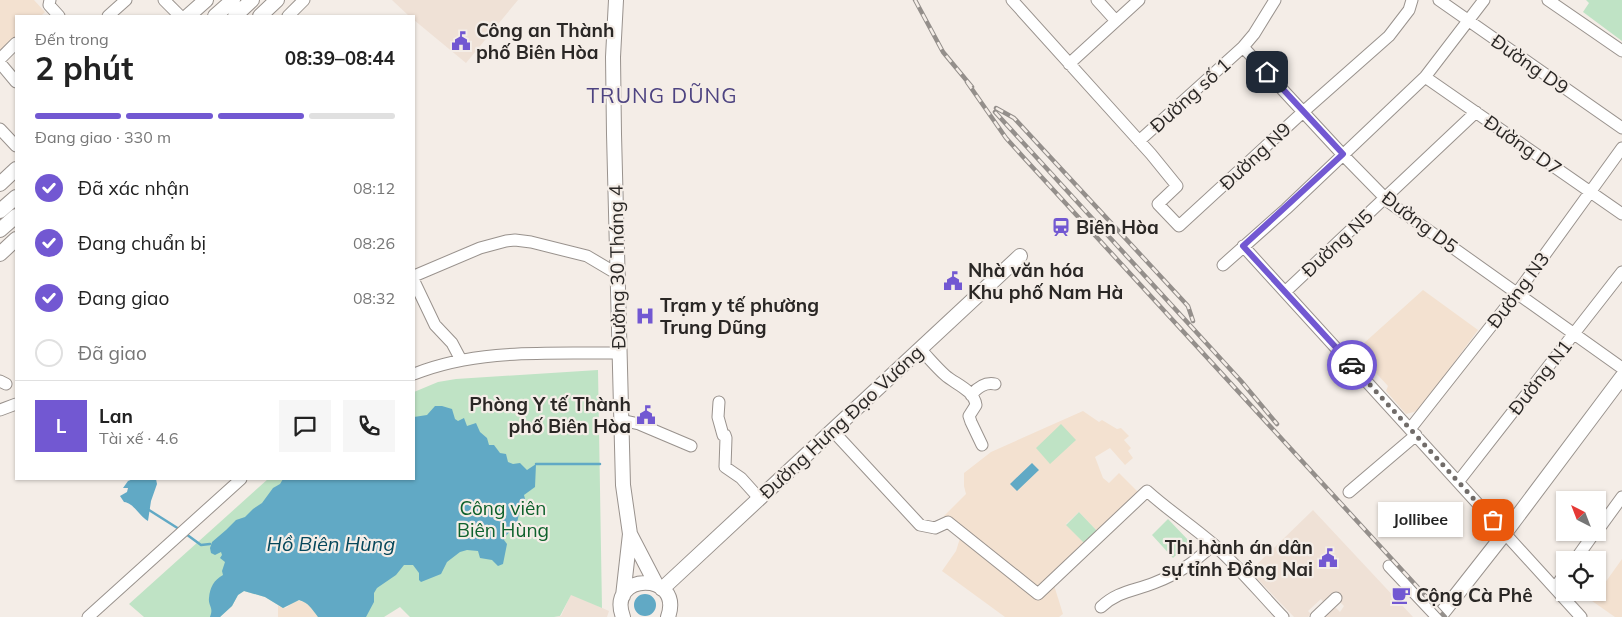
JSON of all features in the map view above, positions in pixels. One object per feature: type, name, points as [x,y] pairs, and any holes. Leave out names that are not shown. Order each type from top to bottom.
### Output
[{"type":"main road","points":[[189,15],[206,0]]},
{"type":"main road","points":[[216,15],[233,0]]},
{"type":"main road","points":[[235,15],[252,0]]},
{"type":"main road","points":[[261,15],[277,0]]},
{"type":"main road","name":"Đường 30 Tháng 4","points":[[616,0],[614,116],[619,353],[623,485],[630,534],[623,596],[620,606],[623,617]]},
{"type":"main road","points":[[0,184],[15,170]]},
{"type":"main road","points":[[0,211],[15,198]]},
{"type":"main road","points":[[0,230],[15,217]]},
{"type":"main road","points":[[0,254],[15,239]]},
{"type":"main road","name":"Đường Hưng Đạo Vương","points":[[659,587],[759,498],[1020,256]]},
{"type":"main road","points":[[1438,617],[1505,533],[1622,376]]},
{"type":"main road","name":"Đường 30 Tháng 4","points":[[630,534],[659,587],[667,596],[670,604],[668,617]]},
{"type":"main road","points":[[623,596],[630,587],[644,582],[659,587]]},
{"type":"street","points":[[109,15],[126,0]]},
{"type":"street","points":[[164,0],[179,15]]},
{"type":"street","points":[[289,15],[304,0]]},
{"type":"street","points":[[1012,0],[1139,141]]},
{"type":"street","points":[[1097,0],[1116,21]]},
{"type":"street","points":[[1070,64],[1139,0]]},
{"type":"street","name":"Đường số 1","points":[[1139,141],[1243,46],[1262,22],[1275,0]]},
{"type":"street","name":"Đường N9","points":[[1139,141],[1178,186],[1158,204],[1179,226],[1303,112],[1390,36],[1409,10],[1412,0]]},
{"type":"street","name":"Đường D9","points":[[1439,0],[1622,128]]},
{"type":"street","points":[[1223,265],[1425,77],[1484,0]]},
{"type":"street","points":[[1548,0],[1622,51]]},
{"type":"street","points":[[0,59],[15,44]]},
{"type":"street","name":"Đường D5","points":[[1243,46],[1385,198],[1622,368]]},
{"type":"street","points":[[0,62],[15,81]]},
{"type":"street","name":"Đường D7","points":[[1425,77],[1622,214]]},
{"type":"street","name":"Đường N5","points":[[1285,292],[1476,112]]},
{"type":"street","points":[[0,128],[15,145]]},
{"type":"street","name":"Đường N3","points":[[1349,492],[1413,432],[1622,148]]},
{"type":"street","points":[[415,276],[480,248],[506,240],[515,240],[587,256],[618,275]]},
{"type":"street","points":[[1243,246],[1581,617]]},
{"type":"street","name":"Đường N1","points":[[1458,482],[1622,272]]},
{"type":"street","points":[[415,283],[435,325],[452,343],[462,360]]},
{"type":"street","points":[[920,349],[946,376],[971,394],[977,402],[969,416],[982,445]]},
{"type":"street","points":[[415,374],[462,360],[510,354],[619,353]]},
{"type":"street","points":[[971,394],[980,386],[995,384]]},
{"type":"street","points":[[719,402],[718,417],[723,435],[726,438],[725,467],[741,478],[759,498]]},
{"type":"street","points":[[0,410],[15,404]]},
{"type":"street","points":[[621,420],[639,424],[691,446]]},
{"type":"street","points":[[832,430],[916,523],[923,527],[931,528],[939,527],[948,522],[1038,594],[1147,491],[1213,545],[1283,617]]},
{"type":"street","points":[[88,617],[240,480]]},
{"type":"street","points":[[1606,518],[1622,496]]},
{"type":"street","points":[[1101,607],[1112,597],[1154,584],[1189,566],[1213,545]]},
{"type":"street","points":[[1389,566],[1438,617]]},
{"type":"street","points":[[1316,617],[1336,598]]},
{"type":"shaded area","points":[[0,0],[34,0],[45,12],[42,15],[15,15],[15,40],[0,55]]},
{"type":"shaded area","name":"Công an Thành phố Biên Hòa","points":[[392,0],[518,0],[466,63],[415,21],[415,15],[408,15]]},
{"type":"shaded area","points":[[1423,290],[1478,330],[1422,406],[1414,412],[1406,414],[1386,391],[1388,386],[1376,373],[1369,372],[1353,353]]},
{"type":"shaded area","points":[[1083,411],[1099,422],[1102,420],[1117,429],[1121,428],[1129,436],[1124,440],[1131,448],[1128,451],[1133,458],[1125,465],[1110,448],[1095,457],[1103,478],[1109,483],[1119,473],[1138,492],[1098,532],[1079,512],[1066,524],[1085,544],[1037,592],[944,516],[966,494],[964,473],[991,452]]},
{"type":"shaded area","points":[[1313,510],[1413,617],[1323,617],[1335,607],[1340,612],[1344,606],[1333,595],[1324,603],[1321,599],[1308,611],[1311,614],[1308,617],[1294,617],[1250,571]]},
{"type":"shaded area","points":[[961,535],[1036,596],[1053,582],[1063,614],[1059,617],[1005,617],[942,571],[956,551]]},
{"type":"shaded area","points":[[1622,559],[1622,617],[1615,617],[1592,601],[1606,601],[1606,581]]},
{"type":"shaded area","points":[[571,594],[609,611],[607,617],[554,617],[561,616]]},
{"type":"shaded area","points":[[296,600],[305,602],[318,617],[278,617],[278,605],[286,608]]},
{"type":"green space","points":[[1586,0],[1622,0],[1622,41],[1583,12],[1589,3]]},
{"type":"green space","name":"Công viên Biên Hùng","points":[[598,370],[602,608],[571,595],[560,616],[554,617],[410,617],[400,607],[384,617],[318,617],[302,601],[299,600],[283,608],[265,597],[244,591],[238,595],[232,606],[220,617],[144,617],[129,604],[267,480],[415,480],[415,392],[438,382],[456,379]]},
{"type":"green space","points":[[1061,424],[1076,440],[1050,464],[1036,448]]},
{"type":"green space","points":[[1079,512],[1098,532],[1085,544],[1066,525]]},
{"type":"green space","points":[[1168,519],[1190,542],[1173,558],[1152,535]]},
{"type":"water","name":"Hồ Biên Hùng","points":[[435,406],[452,409],[455,419],[458,421],[464,418],[467,426],[476,423],[480,432],[487,438],[489,445],[494,445],[500,453],[506,454],[508,462],[513,464],[520,463],[527,470],[536,464],[535,487],[524,495],[527,507],[519,514],[517,523],[504,540],[507,544],[503,564],[498,566],[492,560],[480,558],[478,551],[467,550],[460,552],[447,562],[441,574],[421,582],[419,580],[419,573],[413,565],[404,565],[396,575],[377,588],[374,593],[374,602],[366,617],[318,617],[302,601],[299,600],[283,608],[265,597],[244,591],[238,595],[232,606],[220,617],[210,617],[210,590],[217,579],[223,575],[222,571],[225,562],[220,558],[221,552],[215,555],[211,553],[212,542],[236,520],[245,517],[262,503],[273,488],[282,480],[415,480],[415,417],[427,415]]},
{"type":"water","points":[[1032,463],[1039,470],[1017,491],[1010,484]]},
{"type":"water","points":[[156,480],[157,484],[151,501],[148,521],[131,505],[124,502],[120,496],[127,492],[128,488],[123,488],[128,481]]},
{"type":"water","points":[[645,594],[655,601],[656,605],[649,615],[645,616],[635,609],[634,605],[641,595]]},
{"type":"waterway","points":[[536,464],[600,464]]},
{"type":"waterway","points":[[149,510],[179,529]]},
{"type":"waterway","points":[[186,534],[201,545],[210,544]]},
{"type":"railway","points":[[915,0],[943,52],[972,87]]},
{"type":"railway","points":[[967,82],[1006,138],[1445,617]]},
{"type":"railway","points":[[996,108],[1014,118],[1188,306],[1193,321]]},
{"type":"railway","points":[[995,112],[1241,381],[1277,424]]},
{"type":"way so far","points":[[1352,365],[1493,520]]},
{"type":"place","name":"Công an Thành phố Biên Hòa","points":[[461,41]]},
{"type":"place","name":"Biên Hòa","points":[[1061,227]]},
{"type":"place","name":"Nhà văn hóa Khu phố Nam Hà","points":[[953,281]]},
{"type":"place","name":"Trạm y tế phường Trung Dũng","points":[[645,316]]},
{"type":"place","name":"Phòng Y tế Thành phố Biên Hòa","points":[[646,415]]},
{"type":"place","name":"Jollibee","points":[[1493,520]]},
{"type":"place","name":"Thi hành án dân sự tỉnh Đồng Nai","points":[[1328,558]]},
{"type":"place","name":"Cộng Cà Phê","points":[[1401,595]]},
{"type":"district","name":"TRUNG DŨNG","points":[[662,95]]},
{"type":"route","points":[[1267,72],[1343,154],[1286,209],[1243,246],[1352,365]]}]
